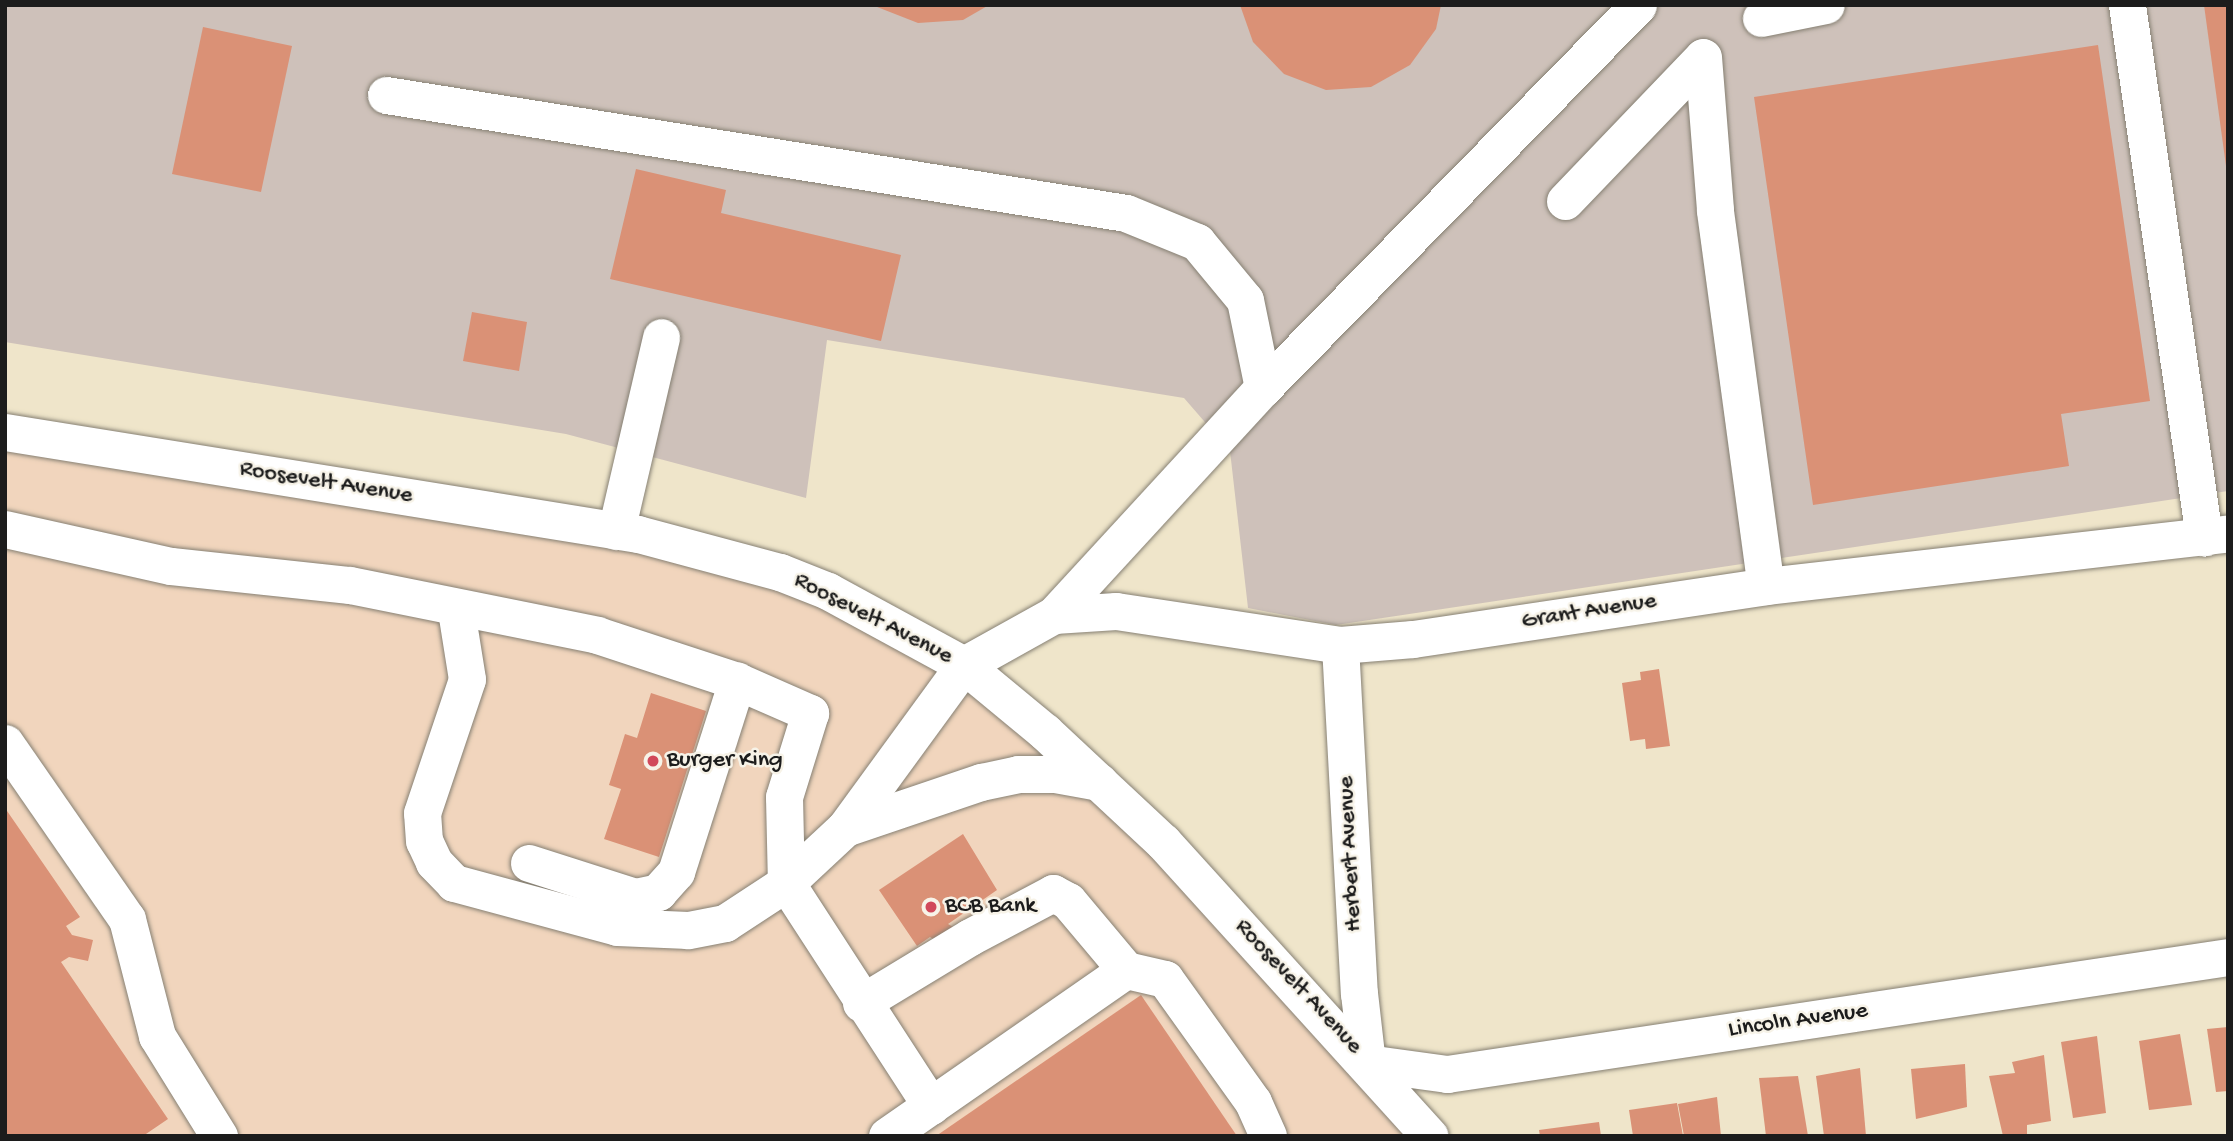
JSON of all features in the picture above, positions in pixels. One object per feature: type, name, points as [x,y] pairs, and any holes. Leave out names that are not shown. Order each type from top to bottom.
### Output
[{"type":"street","points":[[1054,615],[1263,388],[1638,5]]},
{"type":"street","points":[[1761,18],[1826,5]]},
{"type":"street","points":[[2127,5],[2216,535]]},
{"type":"street","points":[[1565,201],[1703,57],[1715,211],[1766,586]]},
{"type":"street","points":[[386,95],[1126,212],[1197,242],[1245,300],[1263,388]]},
{"type":"street","points":[[616,531],[661,337]]},
{"type":"street","name":"Roosevelt Avenue","points":[[5,432],[616,531],[780,572],[828,591],[964,665],[1099,782],[1163,842],[1367,1063],[1420,1132]]},
{"type":"street","points":[[5,529],[171,566],[350,585],[456,610],[511,616],[597,635],[737,681],[810,713],[784,797],[786,883],[931,1106]]},
{"type":"street","name":"Grant Avenue","points":[[964,665],[1054,615],[1116,611],[1340,645],[1413,639],[1766,586],[2216,535]]},
{"type":"street","points":[[456,610],[467,679],[422,813],[424,841],[434,862],[454,883],[617,927],[688,930],[725,923],[786,883],[845,828],[964,665]]},
{"type":"street","name":"Herbert Avenue","points":[[1340,645],[1359,993],[1367,1063]]},
{"type":"street","points":[[529,863],[635,897],[658,892],[676,872],[737,681]]},
{"type":"street","points":[[5,743],[127,919],[157,1036],[219,1136]]},
{"type":"street","points":[[845,828],[981,782],[1018,774],[1055,774],[1099,782]]},
{"type":"street","points":[[862,1003],[970,937],[1053,893],[1068,901],[1126,970],[1166,979],[1252,1101],[1268,1136]]},
{"type":"street","name":"Lincoln Avenue","points":[[1367,1063],[1447,1074],[2228,957]]},
{"type":"street","points":[[887,1136],[1126,970]]},
{"type":"shaded area","points":[[5,5],[2228,5],[2228,491],[1336,625],[1248,608],[1230,451],[1184,398],[827,340],[806,498],[566,434],[5,342]]},
{"type":"shaded area","points":[[5,433],[780,572],[1045,732],[1410,1136],[5,1136]]},
{"type":"building","points":[[872,5],[989,5],[963,20],[918,23]]},
{"type":"building","points":[[1240,5],[1441,5],[1436,29],[1410,65],[1371,87],[1326,90],[1284,74],[1253,42]]},
{"type":"building","points":[[2204,5],[2228,5],[2228,166],[2226,166]]},
{"type":"building","points":[[203,27],[292,46],[261,192],[172,174]]},
{"type":"building","points":[[2098,45],[2150,401],[2061,414],[2069,466],[1813,505],[1754,97]]},
{"type":"building","points":[[636,169],[726,190],[721,213],[901,255],[881,341],[610,279]]},
{"type":"building","points":[[472,312],[527,322],[519,371],[463,361]]},
{"type":"building","points":[[1659,669],[1670,746],[1646,749],[1645,739],[1630,741],[1622,683],[1641,680],[1640,672]]},
{"type":"building","name":"Burger King","points":[[651,693],[706,711],[659,857],[604,839],[621,789],[609,785],[625,734],[637,738]]},
{"type":"building","points":[[5,808],[80,917],[66,926],[72,935],[93,940],[88,961],[69,957],[61,962],[168,1119],[143,1136],[5,1136]]},
{"type":"building","name":"BCB Bank","points":[[963,834],[997,890],[948,924],[987,947],[967,960],[930,937],[917,946],[879,890]]},
{"type":"building","points":[[1141,995],[1237,1136],[936,1136]]},
{"type":"building","points":[[2228,1027],[2228,1091],[2216,1092],[2207,1029]]},
{"type":"building","points":[[2180,1034],[2192,1105],[2149,1110],[2139,1041]]},
{"type":"building","points":[[2097,1036],[2106,1113],[2073,1118],[2061,1042]]},
{"type":"building","points":[[2044,1055],[2051,1121],[2027,1125],[2027,1134],[2003,1136],[1989,1076],[2015,1073],[2012,1062]]},
{"type":"building","points":[[1965,1064],[1967,1107],[1916,1119],[1911,1069]]},
{"type":"building","points":[[1860,1068],[1866,1136],[1824,1136],[1816,1076]]},
{"type":"building","points":[[1798,1076],[1808,1136],[1766,1136],[1759,1078]]},
{"type":"building","points":[[1717,1097],[1721,1136],[1684,1136],[1678,1104]]},
{"type":"building","points":[[1677,1103],[1683,1136],[1633,1136],[1629,1110]]},
{"type":"building","points":[[1599,1122],[1601,1136],[1540,1136],[1539,1130]]},
{"type":"place","name":"Burger King","points":[[653,761]]},
{"type":"place","name":"BCB Bank","points":[[931,907]]}]
